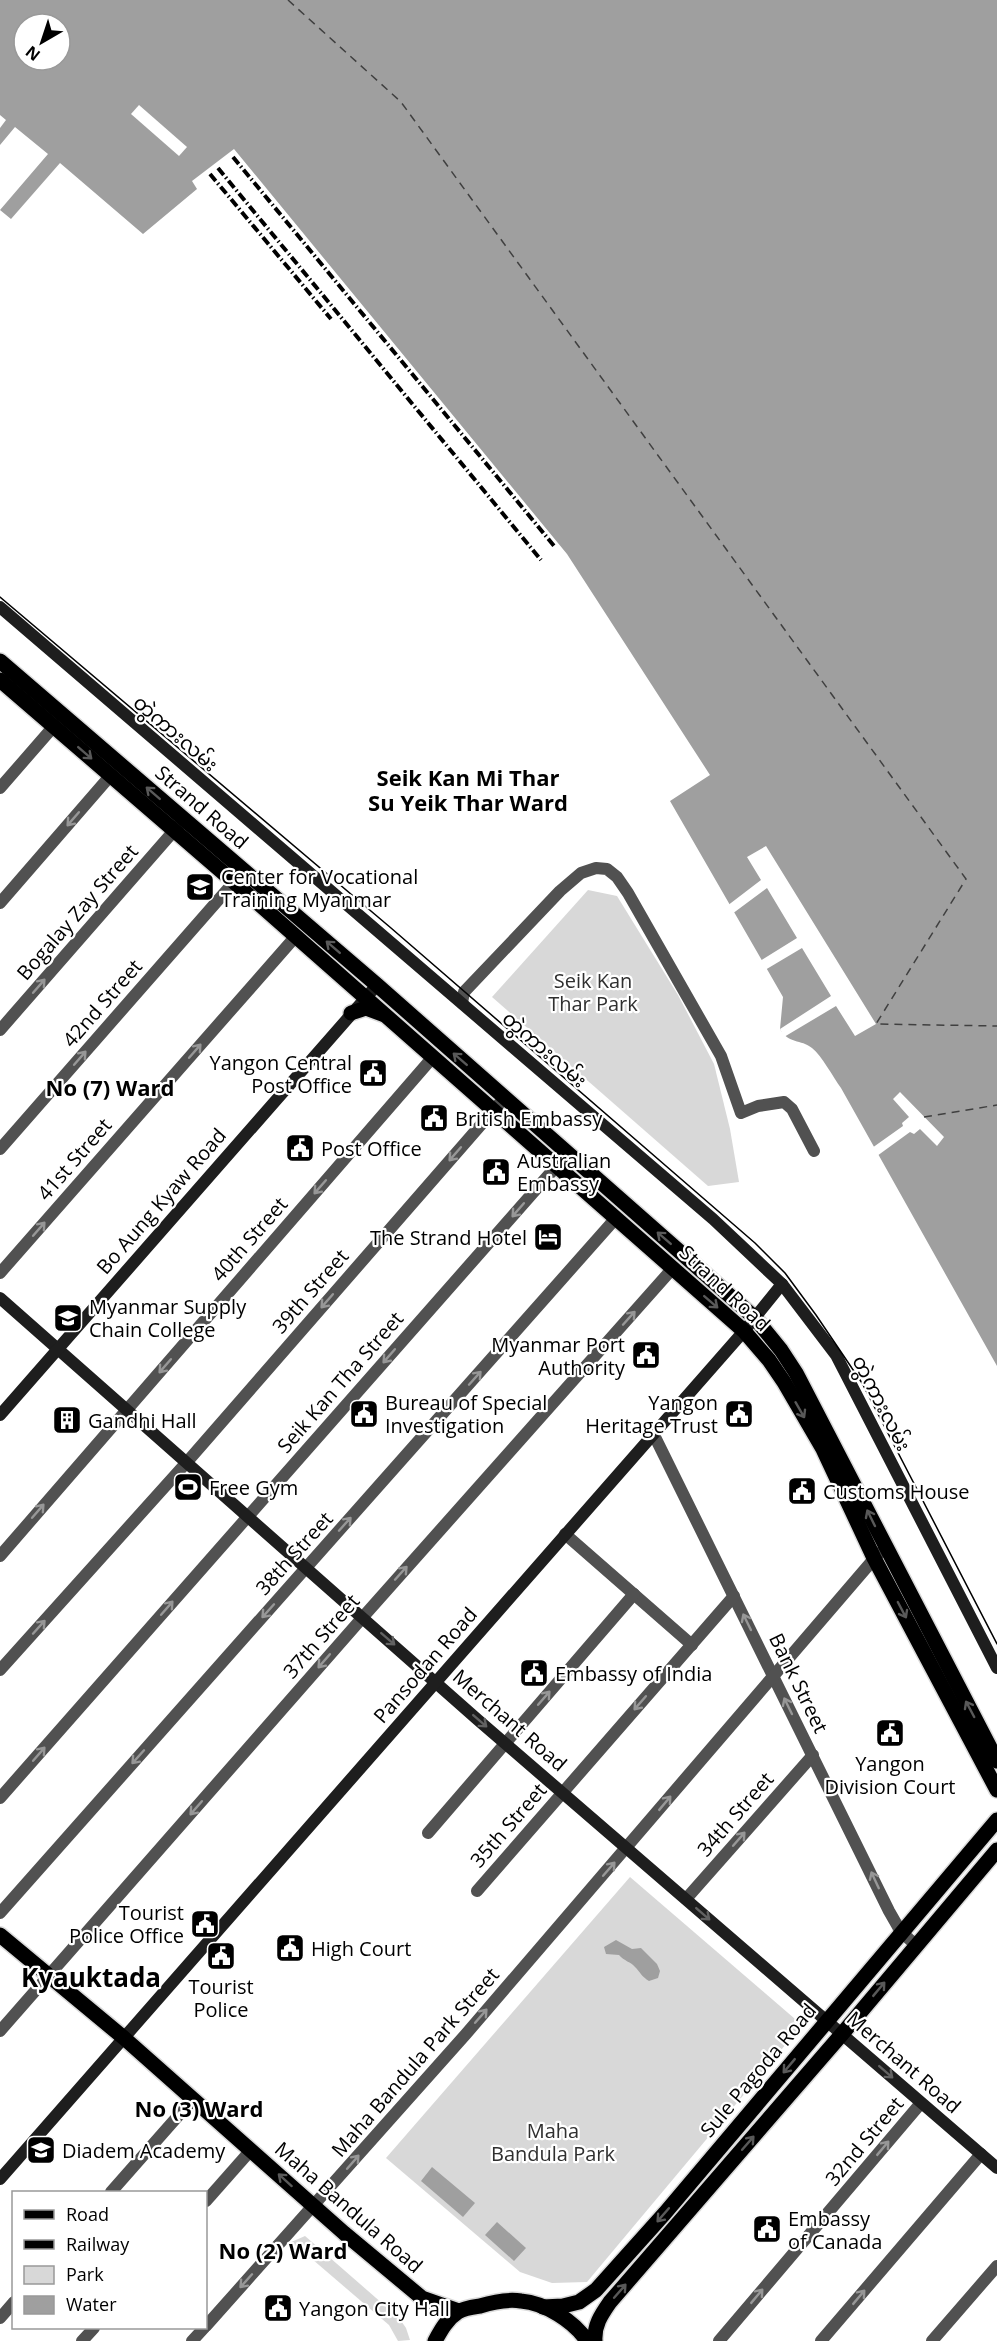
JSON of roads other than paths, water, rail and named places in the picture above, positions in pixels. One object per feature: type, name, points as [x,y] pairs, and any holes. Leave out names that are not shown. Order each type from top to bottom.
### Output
[{"type":"main road","name":"တွဲကားလမ်း","points":[[0,607],[713,1219],[782,1284],[836,1355],[997,1668]]},
{"type":"main road","name":"Strand Road","points":[[0,661],[179,825],[234,882],[744,1331],[784,1382],[829,1446],[885,1547],[997,1761]]},
{"type":"main road","name":"Strand Road","points":[[0,680],[111,775],[179,825],[377,985],[755,1318],[796,1373],[829,1446],[874,1558],[997,1790]]},
{"type":"main road","points":[[0,689],[41,714]]},
{"type":"main road","points":[[347,981],[354,998],[351,1014]]},
{"type":"main road","points":[[366,998],[377,985]]},
{"type":"main road","name":"Bo Aung Kyaw Road","points":[[0,1414],[366,998]]},
{"type":"main road","points":[[351,1014],[366,1008],[386,1015]]},
{"type":"main road","name":"Pansodan Road","points":[[0,2179],[744,1331],[782,1284]]},
{"type":"main road","name":"Merchant Road","points":[[0,1298],[436,1682],[997,2168]]},
{"type":"main road","name":"Sule Pagoda Road","points":[[543,2307],[579,2302],[597,2290],[665,2213],[992,1826]]},
{"type":"main road","name":"Sule Pagoda Road","points":[[595,2341],[594,2332],[598,2319],[610,2302],[842,2034],[997,1850]]},
{"type":"main road","name":"Maha Bandula Road","points":[[0,1935],[46,1979],[124,2038],[190,2102],[248,2153],[422,2298],[459,2311]]},
{"type":"main road","points":[[435,2341],[445,2325],[459,2311],[492,2302],[522,2301],[543,2307],[565,2319],[581,2332],[587,2341]]},
{"type":"street","points":[[0,788],[54,726]]},
{"type":"street","points":[[0,903],[111,775]]},
{"type":"street","name":"Bogalay Zay Street","points":[[0,1030],[179,825]]},
{"type":"street","points":[[462,1003],[464,992],[560,891],[581,873],[596,868],[607,869],[617,877],[628,893],[721,1056],[741,1113],[758,1106],[784,1102],[792,1109],[814,1151]]},
{"type":"street","name":"42nd Street","points":[[0,1149],[234,882]]},
{"type":"street","name":"41st Street","points":[[0,1273],[296,936]]},
{"type":"street","name":"40th Street","points":[[0,1556],[433,1057]]},
{"type":"street","name":"39th Street","points":[[0,1670],[187,1462],[504,1097]]},
{"type":"street","name":"Seik Kan Tha Street","points":[[0,1798],[568,1153]]},
{"type":"street","name":"38th Street","points":[[0,1913],[616,1218]]},
{"type":"street","name":"37th Street","points":[[0,2031],[673,1268]]},
{"type":"street","name":"Bank Street","points":[[653,1433],[901,1932],[916,1945]]},
{"type":"street","points":[[565,1534],[692,1644]]},
{"type":"street","name":"Maha Bandula Park Street","points":[[207,2325],[627,1848],[885,1547]]},
{"type":"street","points":[[428,1833],[634,1594]]},
{"type":"street","name":"35th Street","points":[[477,1891],[734,1596]]},
{"type":"street","name":"34th Street","points":[[686,1899],[813,1755]]},
{"type":"street","points":[[113,2191],[190,2102]]},
{"type":"street","name":"32nd Street","points":[[719,2341],[921,2103]]},
{"type":"street","points":[[207,2200],[248,2153]]},
{"type":"street","points":[[821,2341],[981,2154]]},
{"type":"street","points":[[932,2341],[997,2266]]},
{"type":"street","points":[[0,2318],[12,2304]]},
{"type":"street","points":[[82,2341],[93,2329]]},
{"type":"street","name":"Maha Bandula Park Street","points":[[192,2341],[203,2329]]},
{"type":"water","points":[[0,0],[997,0],[997,1366],[841,1088],[816,1052],[808,1045],[787,1037],[780,1029],[783,997],[670,801],[710,775],[567,554],[234,149],[192,181],[197,189],[143,234],[60,163],[11,219],[0,210],[48,154],[15,127],[0,145],[0,128],[6,120],[0,115]]},
{"type":"water","points":[[616,1940],[632,1949],[641,1948],[657,1964],[660,1971],[658,1978],[649,1981],[619,1955],[606,1954],[604,1947]]},
{"type":"water","points":[[432,2167],[475,2203],[463,2217],[421,2181]]},
{"type":"water","points":[[497,2222],[526,2248],[514,2261],[485,2235]]},
{"type":"tram line","points":[[0,597],[391,928],[755,1243],[785,1273],[862,1383],[997,1644]]},
{"type":"railway","points":[[233,157],[555,547]]},
{"type":"railway","points":[[218,168],[541,560]]},
{"type":"railway","points":[[210,174],[331,319]]},
{"type":"place","name":"Center for Vocational Training Myanmar","points":[[200,887]]},
{"type":"place","name":"Yangon Central Post Office","points":[[373,1073]]},
{"type":"place","name":"British Embassy","points":[[434,1118]]},
{"type":"place","name":"Post Office","points":[[300,1148]]},
{"type":"place","name":"Australian Embassy","points":[[496,1172]]},
{"type":"place","name":"The Strand Hotel","points":[[548,1237]]},
{"type":"place","name":"Myanmar Supply Chain College","points":[[68,1318]]},
{"type":"place","name":"Myanmar Port Authority","points":[[646,1355]]},
{"type":"place","name":"Bureau of Special Investigation","points":[[364,1414]]},
{"type":"place","name":"Yangon Heritage Trust","points":[[739,1414]]},
{"type":"place","name":"Gandhi Hall","points":[[67,1420]]},
{"type":"place","name":"Free Gym","points":[[188,1487]]},
{"type":"place","name":"Customs House","points":[[802,1491]]},
{"type":"place","name":"Embassy of India","points":[[534,1673]]},
{"type":"place","name":"Yangon Division Court","points":[[890,1733]]},
{"type":"place","name":"Tourist Police Office","points":[[205,1924]]},
{"type":"place","name":"High Court","points":[[290,1948]]},
{"type":"place","name":"Tourist Police","points":[[221,1956]]},
{"type":"place","name":"Diadem Academy","points":[[41,2150]]},
{"type":"place","name":"Embassy of Canada","points":[[767,2229]]},
{"type":"place","name":"Yangon City Hall","points":[[278,2308]]},
{"type":"district","name":"Seik Kan Mi Thar Su Yeik Thar Ward","points":[[468,790]]},
{"type":"district","name":"No (7) Ward","points":[[110,1087]]},
{"type":"district","name":"Kyauktada","points":[[91,1977]]},
{"type":"district","name":"No (3) Ward","points":[[199,2108]]},
{"type":"district","name":"No (2) Ward","points":[[283,2250]]},
{"type":"park label","name":"Seik Kan Thar Park","points":[[593,992]]},
{"type":"park label","name":"Maha Bandula Park","points":[[553,2142]]}]
